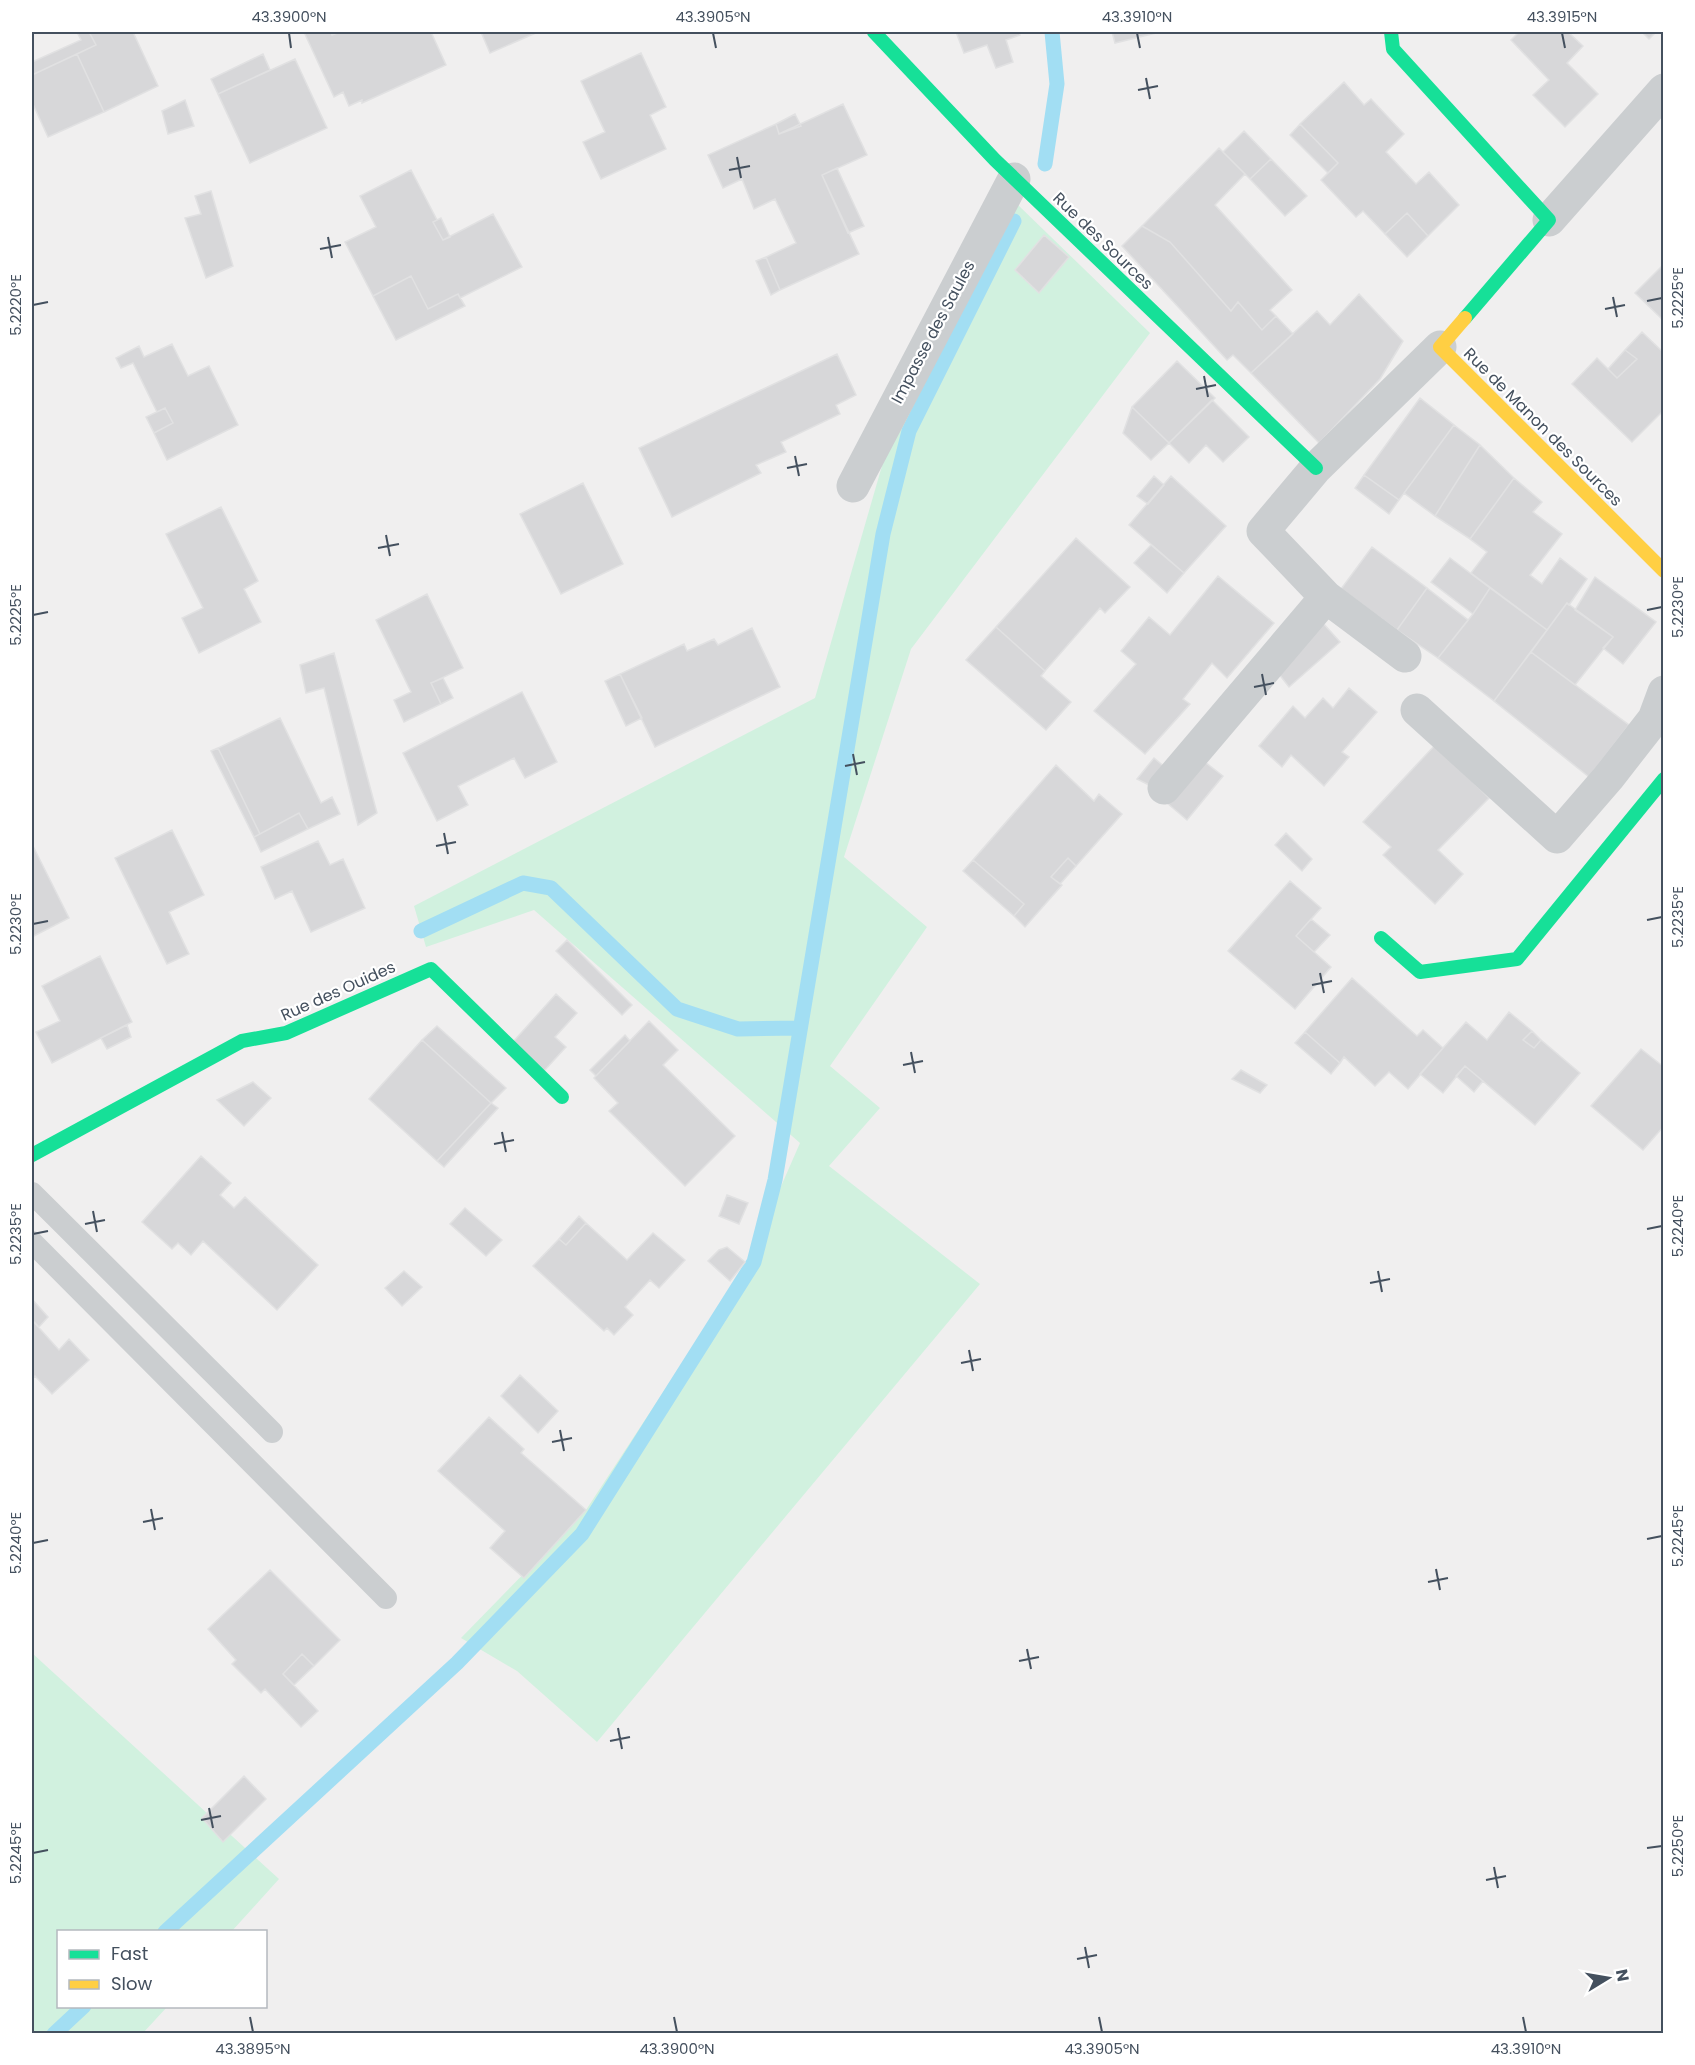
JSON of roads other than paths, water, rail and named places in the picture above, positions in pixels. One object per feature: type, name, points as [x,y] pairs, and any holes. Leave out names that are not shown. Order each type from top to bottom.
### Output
[{"type":"street","name":"Rue des Sources","points":[[874,32],[1014,179],[1316,468]]},
{"type":"street","points":[[1391,32],[1393,49],[1549,220],[1664,90]]},
{"type":"street","name":"Impasse des Saules","points":[[853,486],[1014,179]]},
{"type":"street","name":"Rue de Manon des Sources","points":[[1549,220],[1440,347],[1664,571]]},
{"type":"street","points":[[1405,656],[1326,597],[1263,531],[1316,468],[1440,347]]},
{"type":"street","points":[[1164,788],[1326,597]]},
{"type":"street","points":[[1417,710],[1557,837],[1608,778],[1654,719],[1664,692]]},
{"type":"street","points":[[1381,938],[1420,972],[1517,959],[1664,778]]},
{"type":"street","name":"Rue des Ouides","points":[[32,1155],[242,1041],[286,1033],[431,969],[562,1097]]},
{"type":"lane","points":[[32,1193],[272,1432]]},
{"type":"lane","points":[[32,1242],[386,1598]]},
{"type":"waterway","points":[[1045,164],[1057,84],[1052,32]]},
{"type":"waterway","points":[[167,1930],[457,1663],[582,1534],[754,1262],[775,1180],[883,534],[909,431],[1014,221]]},
{"type":"waterway","points":[[421,931],[523,883],[551,888],[677,1009],[738,1029],[800,1028]]},
{"type":"waterway","points":[[54,2034],[82,2008]]}]
